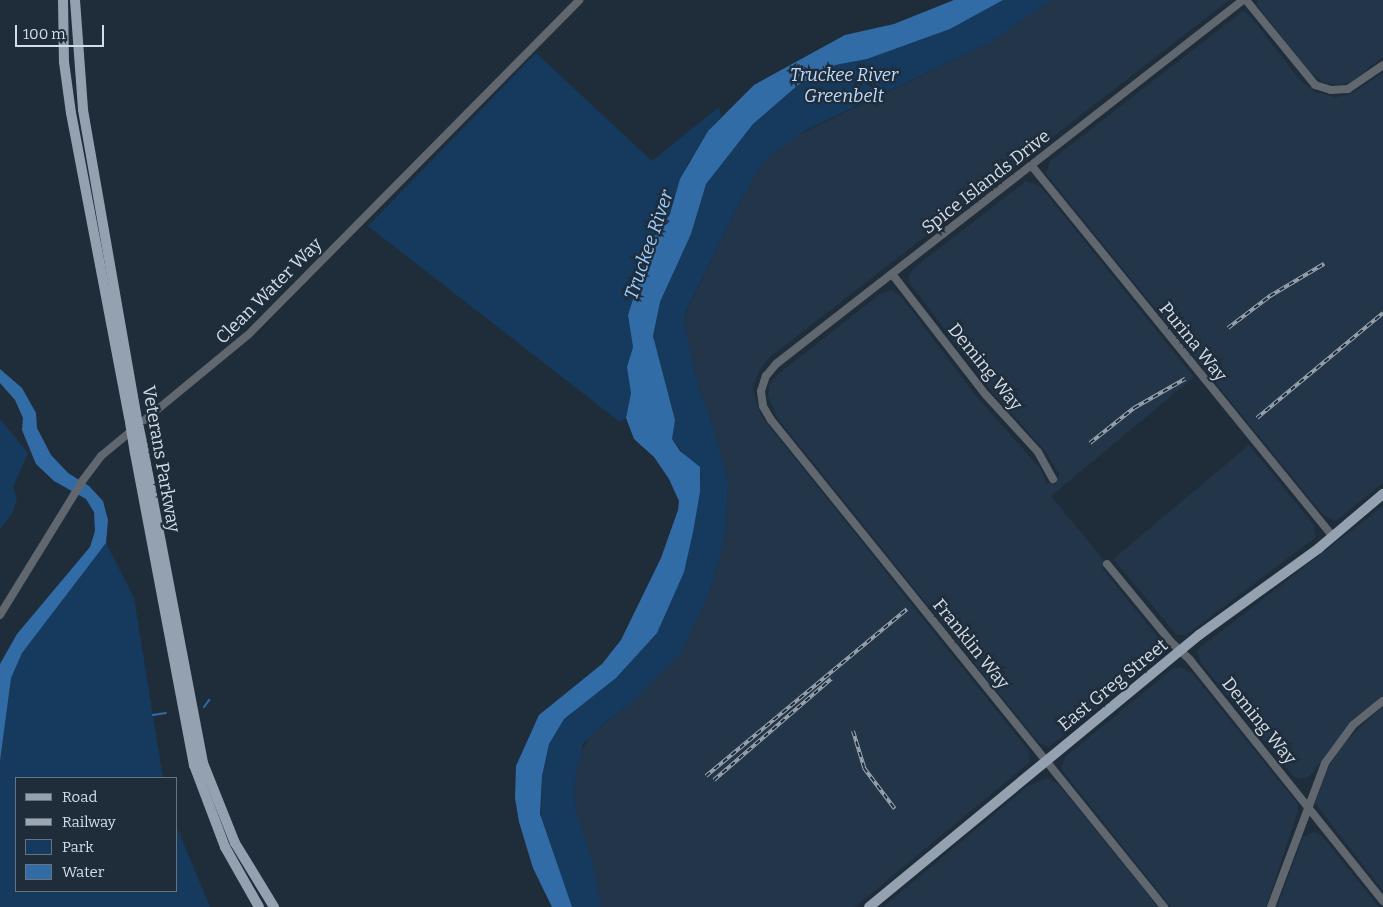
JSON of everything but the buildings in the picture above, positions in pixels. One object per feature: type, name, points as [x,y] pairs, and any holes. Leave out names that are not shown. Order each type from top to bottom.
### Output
[{"type":"main road","name":"Veterans Parkway","points":[[63,0],[64,62],[70,113],[203,763],[223,816],[252,873],[274,907]]},
{"type":"main road","name":"Veterans Parkway","points":[[75,0],[83,110],[132,415]]},
{"type":"main road","name":"Veterans Parkway","points":[[139,451],[187,737],[204,798],[242,880],[259,907]]},
{"type":"main road","name":"East Greg Street","points":[[869,907],[1180,650],[1332,536],[1383,494]]},
{"type":"street","name":"Clean Water Way","points":[[0,615],[83,480],[105,452],[248,335],[579,0]]},
{"type":"street","points":[[1244,0],[1315,85],[1331,90],[1348,89],[1383,65]]},
{"type":"street","name":"Spice Islands Drive","points":[[761,397],[762,383],[770,369],[1244,0]]},
{"type":"street","name":"Purina Way","points":[[1031,166],[1332,536]]},
{"type":"street","name":"Deming Way","points":[[892,274],[986,395],[1038,452],[1053,479]]},
{"type":"street","name":"Franklin Way","points":[[761,397],[771,420],[1164,907]]},
{"type":"street","name":"Deming Way","points":[[1108,564],[1307,806],[1383,902]]},
{"type":"street","points":[[1271,907],[1307,806],[1333,751],[1353,725],[1383,701]]},
{"type":"shaded area","points":[[1052,0],[1229,0],[769,358],[759,371],[753,389],[761,416],[1029,751],[1030,762],[855,907],[601,907],[575,806],[574,786],[578,758],[592,733],[633,702],[679,654],[711,589],[726,532],[728,481],[709,412],[701,395],[684,324],[686,312],[744,195],[765,160],[792,138],[990,43]]},
{"type":"shaded area","points":[[1258,0],[1383,0],[1383,57],[1351,82],[1338,85],[1322,82],[1310,73],[1257,5]]},
{"type":"shaded area","points":[[1243,11],[1250,16],[1300,80],[1315,92],[1335,97],[1349,95],[1383,73],[1383,483],[1336,521],[1323,515],[1046,174],[1050,161]]},
{"type":"shaded area","points":[[1026,181],[1040,186],[1194,377],[1051,496],[1107,564],[1102,568],[1160,640],[1164,650],[1161,656],[1049,747],[1038,742],[778,419],[768,396],[769,385],[777,375],[880,294],[891,290],[901,296],[976,396],[1040,468],[1047,484],[1060,475],[1045,451],[987,386],[909,282],[909,275],[915,267]]},
{"type":"shaded area","points":[[1249,445],[1314,525],[1316,537],[1186,635],[1177,635],[1113,559]]},
{"type":"shaded area","points":[[1383,506],[1383,696],[1349,724],[1310,776],[1299,779],[1293,776],[1201,663],[1197,650]]},
{"type":"shaded area","points":[[1181,667],[1193,674],[1297,803],[1298,811],[1266,907],[1171,907],[1061,769],[1065,757],[1172,669]]},
{"type":"shaded area","points":[[1383,706],[1383,891],[1315,803],[1327,770],[1345,742]]},
{"type":"shaded area","points":[[1047,778],[1058,784],[1158,907],[883,907],[1028,786]]},
{"type":"shaded area","points":[[1314,832],[1322,836],[1379,907],[1277,907],[1303,837]]},
{"type":"green space","name":"Truckee River Greenbelt","points":[[1003,0],[1052,0],[990,43],[806,130],[765,160],[744,195],[686,311],[684,324],[701,395],[709,412],[728,481],[726,532],[711,589],[680,654],[633,702],[603,724],[583,744],[574,785],[575,806],[594,868],[601,907],[572,907],[541,822],[542,776],[549,744],[564,719],[616,678],[657,633],[687,559],[701,474],[672,439],[675,420],[653,336],[660,302],[691,234],[706,183],[753,124],[798,85],[835,65],[867,59],[950,29]]},
{"type":"green space","points":[[536,53],[652,161],[719,107],[721,116],[708,131],[687,165],[676,202],[647,253],[628,315],[633,347],[630,356],[631,393],[626,418],[620,422],[368,226]]},
{"type":"green space","points":[[0,419],[28,453],[13,487],[17,499],[12,514],[0,529]]},
{"type":"green space","points":[[106,543],[134,598],[163,777],[15,777],[15,892],[178,892],[178,830],[210,907],[0,907],[0,761],[10,678],[22,653]]},
{"type":"water","points":[[954,0],[1003,0],[950,29],[867,59],[835,65],[798,85],[753,124],[706,184],[691,234],[660,302],[653,336],[675,420],[672,439],[680,451],[700,467],[700,492],[693,532],[684,572],[657,633],[616,678],[564,719],[549,744],[542,776],[540,814],[572,907],[552,907],[533,868],[519,822],[515,798],[516,766],[539,715],[602,664],[621,640],[661,558],[678,510],[679,501],[669,479],[654,457],[634,439],[626,418],[631,393],[627,367],[633,347],[628,315],[652,240],[670,214],[680,179],[708,131],[754,85],[845,35],[894,24]]},
{"type":"water","points":[[0,369],[22,388],[36,413],[37,428],[51,455],[68,473],[89,486],[103,501],[108,520],[106,543],[22,653],[11,678],[0,761],[0,664],[17,634],[90,547],[95,531],[94,512],[86,499],[54,481],[36,464],[22,430],[23,418],[15,400],[0,383]]},
{"type":"waterway","points":[[204,707],[209,700]]},
{"type":"waterway","points":[[153,715],[166,713]]},
{"type":"railway","points":[[1228,328],[1270,296],[1324,264]]},
{"type":"railway","points":[[1257,418],[1383,313]]},
{"type":"railway","points":[[1090,443],[1134,408],[1185,379]]},
{"type":"railway","points":[[706,776],[907,609]]},
{"type":"railway","points":[[714,780],[831,679]]},
{"type":"railway","points":[[853,731],[864,768],[895,809]]},
{"type":"water label","name":"Truckee River","points":[[649,245]]}]
